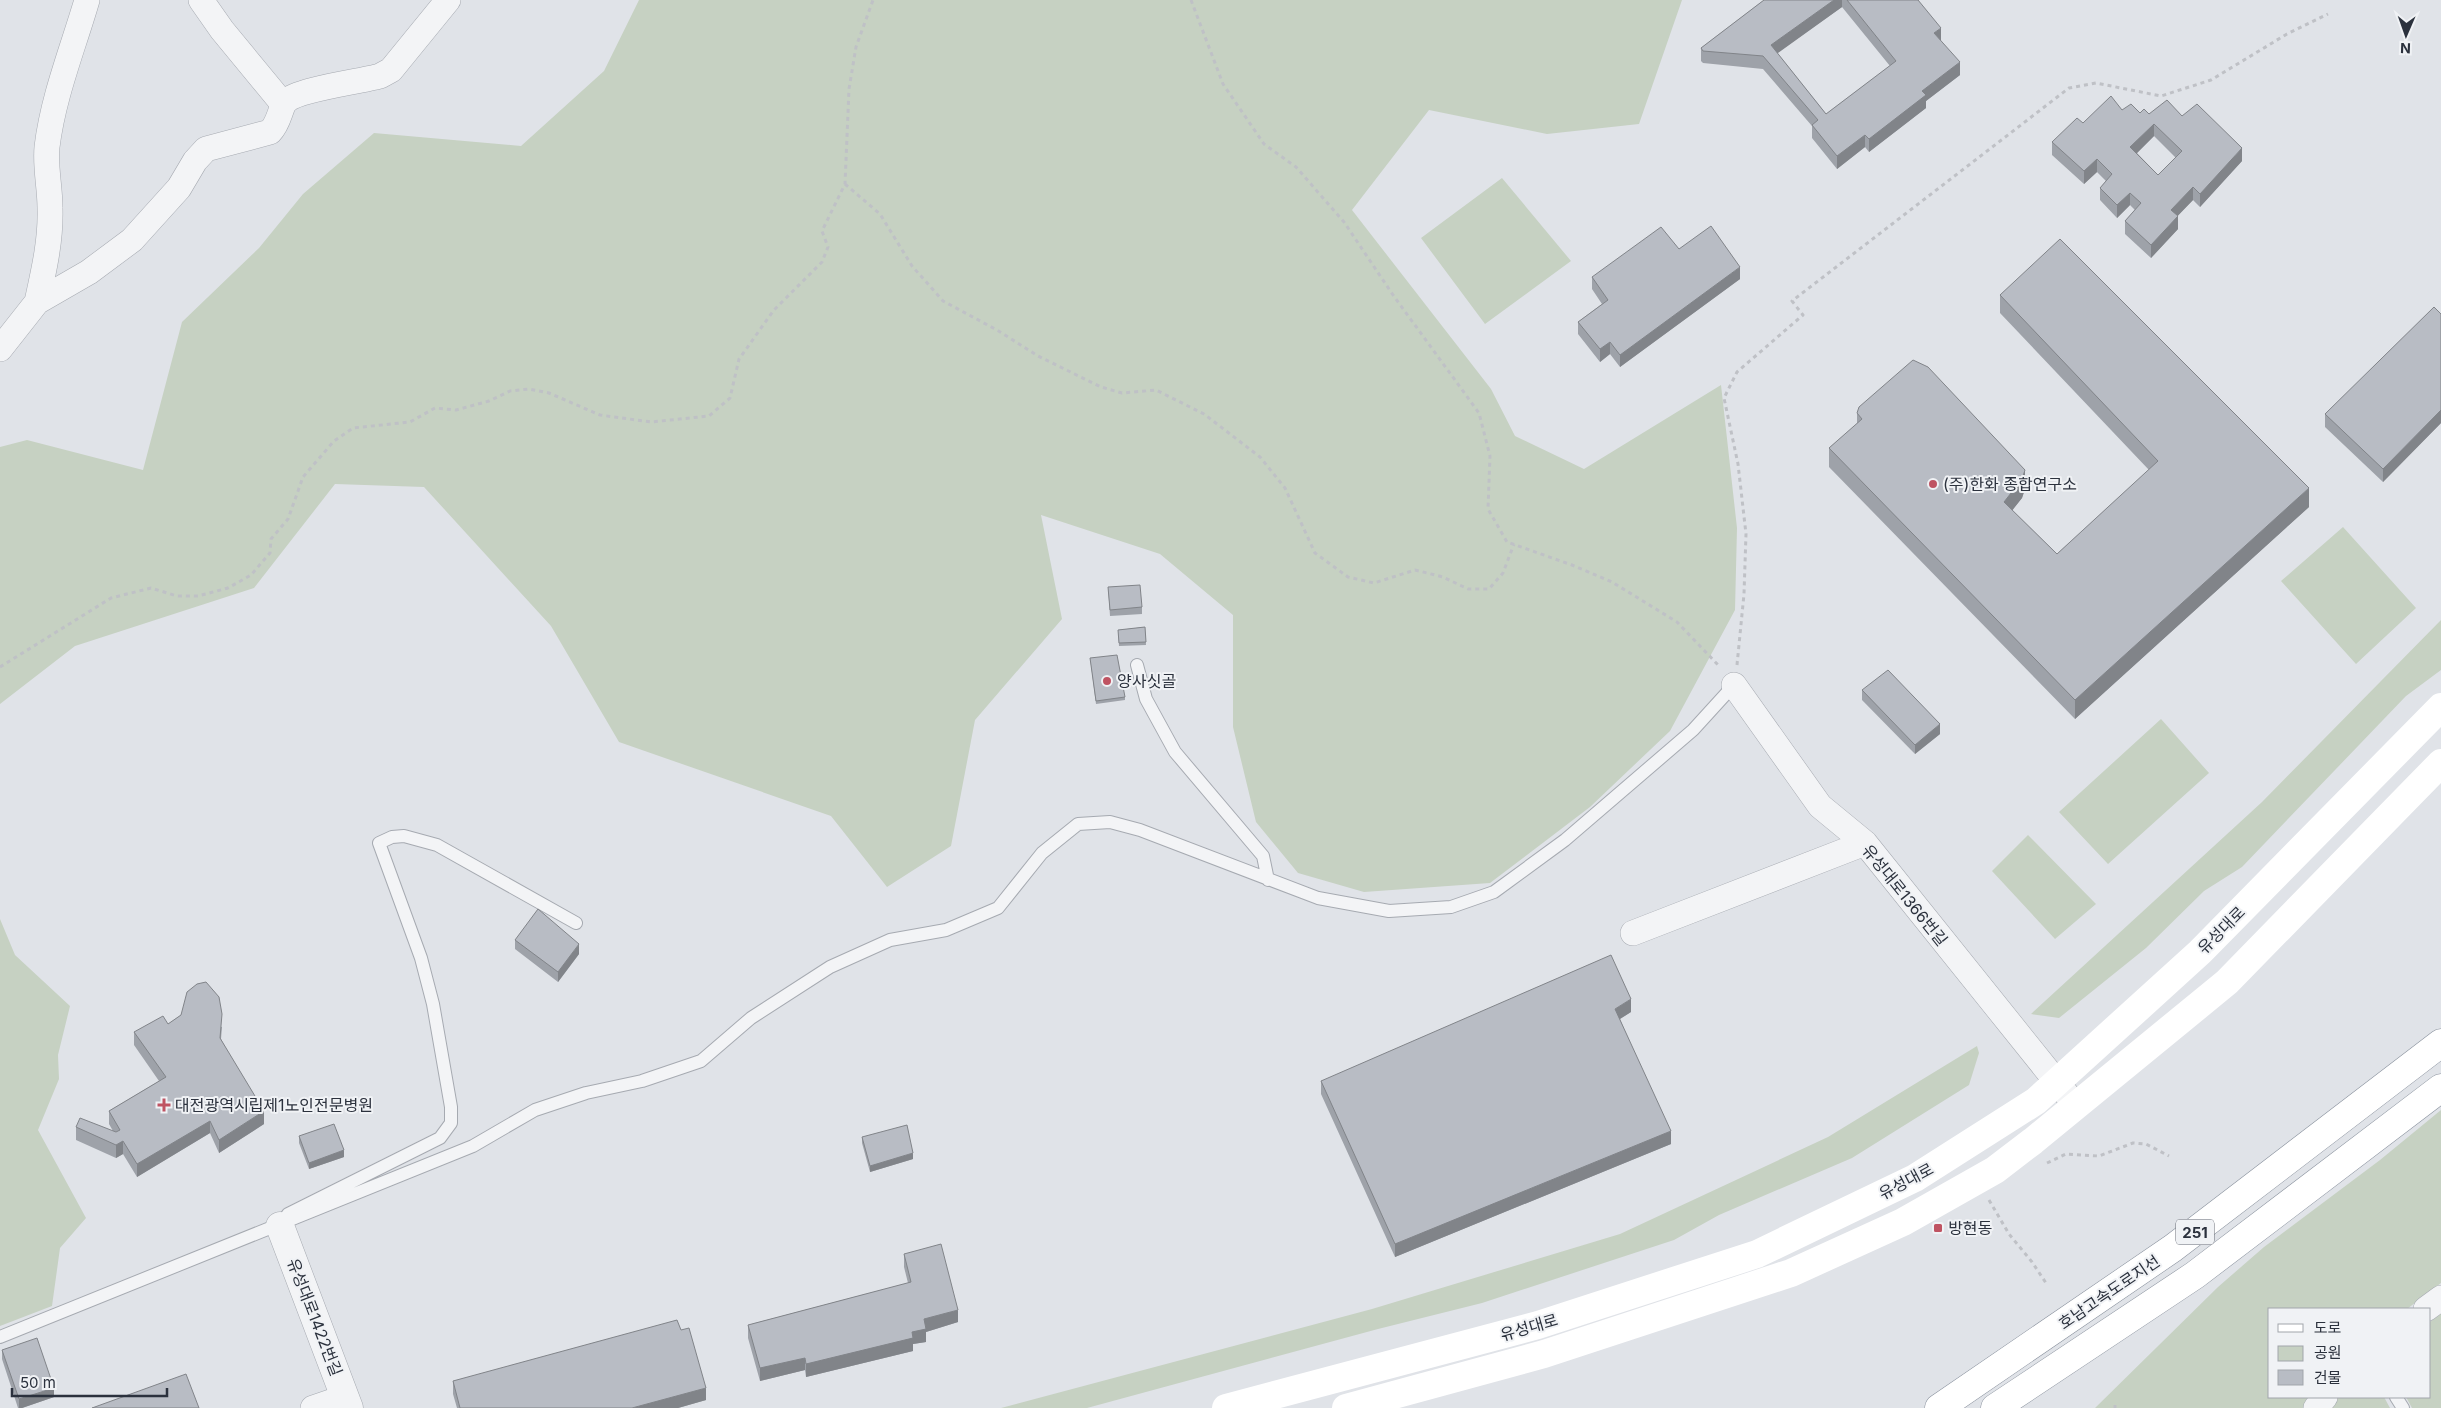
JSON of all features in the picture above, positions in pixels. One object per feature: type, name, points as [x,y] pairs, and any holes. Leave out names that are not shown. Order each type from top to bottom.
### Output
[{"type":"main road","name":"유성대로","points":[[1226,1408],[1538,1325],[1757,1254],[1915,1178],[2036,1101],[2200,952],[2441,707]]},
{"type":"main road","name":"유성대로","points":[[1346,1408],[1544,1354],[1791,1272],[1903,1222],[1995,1170],[2227,982],[2441,763]]},
{"type":"main road","name":"호남고속도로지선","points":[[1939,1408],[2174,1248],[2441,1043]]},
{"type":"main road","name":"호남고속도로지선","points":[[1996,1408],[2195,1275],[2441,1088]]},
{"type":"street","points":[[37,302],[49,250],[47,144],[56,104],[87,0]]},
{"type":"street","points":[[0,349],[37,302],[89,272],[132,240],[179,188],[195,161],[206,149],[270,132],[276,126],[282,113],[283,104],[222,30],[201,0]]},
{"type":"street","points":[[283,104],[295,95],[373,78],[391,70],[448,0]]},
{"type":"street","name":"유성대로1366번길","points":[[1734,685],[1820,806],[1865,844],[2076,1106]]},
{"type":"street","points":[[1633,932],[1865,844]]},
{"type":"street","name":"유성대로1422번길","points":[[280,1226],[347,1402]]},
{"type":"street","points":[[2427,1308],[2441,1298]]},
{"type":"street","points":[[2316,1408],[2324,1398]]},
{"type":"street","points":[[313,1408],[347,1402]]},
{"type":"lane","points":[[1137,665],[1146,699],[1175,752],[1264,856],[1268,880]]},
{"type":"lane","points":[[0,1337],[280,1226],[473,1146],[534,1110],[586,1093],[642,1081],[701,1060],[751,1018],[830,967],[890,940],[946,930],[998,908],[1042,853],[1078,824],[1110,822],[1140,830],[1318,898],[1389,911],[1451,907],[1494,892],[1580,827],[1693,730],[1734,685]]},
{"type":"lane","points":[[280,1226],[288,1214],[440,1138],[451,1123],[451,1107],[433,1004],[421,958],[379,843],[392,837],[404,836],[437,845],[576,923]]},
{"type":"path","points":[[0,667],[111,598],[151,588],[177,596],[198,596],[228,588],[251,575],[270,552],[271,539],[288,519],[303,476],[334,441],[353,428],[410,422],[435,408],[456,410],[489,401],[510,391],[529,389],[549,393],[600,415],[651,422],[708,416],[730,398],[739,360],[774,310],[822,262],[828,247],[822,231],[845,184],[849,89],[856,47],[873,0]]},
{"type":"path","points":[[1191,0],[1223,84],[1264,144],[1296,167],[1344,222],[1393,295],[1480,412],[1490,456],[1488,509],[1507,542],[1572,564],[1612,582],[1677,622],[1712,658],[1734,685]]},
{"type":"path","points":[[1734,685],[1744,594],[1746,534],[1738,464],[1724,398],[1737,372],[1803,315],[1792,302],[2069,88],[2096,83],[2160,96],[2211,80],[2287,34],[2328,14]]},
{"type":"path","points":[[845,184],[880,214],[912,266],[943,302],[997,330],[1038,356],[1101,387],[1122,394],[1156,390],[1204,414],[1260,456],[1285,488],[1315,552],[1348,577],[1374,583],[1415,570],[1443,577],[1468,589],[1489,588],[1503,573],[1514,544]]},
{"type":"path","points":[[2047,1163],[2066,1154],[2099,1156],[2133,1143],[2146,1144],[2170,1156]]},
{"type":"path","points":[[1976,1181],[2009,1234],[2046,1283]]},
{"type":"green space","points":[[639,0],[1682,0],[1639,124],[1547,134],[1429,110],[1352,210],[1491,389],[1515,436],[1584,469],[1721,385],[1737,528],[1735,610],[1670,731],[1590,807],[1490,883],[1364,892],[1298,873],[1256,822],[1233,727],[1233,615],[1160,554],[1041,515],[1062,619],[975,720],[951,846],[887,887],[831,816],[619,742],[551,626],[424,487],[335,484],[254,588],[75,646],[0,704],[0,447],[27,440],[143,470],[182,322],[259,248],[303,194],[374,133],[521,146],[604,71]]},
{"type":"green space","points":[[1502,178],[1571,261],[1485,324],[1421,238]]},
{"type":"green space","points":[[2343,527],[2416,608],[2356,664],[2281,581]]},
{"type":"green space","points":[[2441,620],[2441,670],[2406,696],[2242,867],[2204,891],[2146,948],[2059,1018],[2031,1014],[2262,802]]},
{"type":"green space","points":[[2161,719],[2209,773],[2108,864],[2059,812]]},
{"type":"green space","points":[[2028,835],[2096,904],[2055,939],[1992,871]]},
{"type":"green space","points":[[0,919],[15,955],[70,1006],[58,1055],[59,1079],[38,1130],[86,1218],[60,1248],[52,1306],[0,1326]]},
{"type":"green space","points":[[1977,1046],[1979,1053],[1969,1085],[1852,1158],[1719,1215],[1674,1240],[1482,1303],[1378,1329],[1087,1408],[1001,1408],[1372,1309],[1620,1234],[1828,1137]]},
{"type":"green space","points":[[2441,1110],[2441,1283],[2408,1308],[2268,1308],[2268,1398],[2313,1398],[2306,1408],[2095,1408],[2218,1287],[2264,1247],[2380,1160]]},
{"type":"green space","points":[[2441,1313],[2441,1408],[2412,1408],[2407,1398],[2431,1398],[2431,1321]]},
{"type":"green space","points":[[2335,1398],[2385,1398],[2390,1408],[2327,1408]]},
{"type":"building","points":[[1764,0],[1834,0],[1771,45],[1826,114],[1896,61],[1847,0],[1918,0],[1941,28],[1934,33],[1960,62],[1922,91],[1926,95],[1869,139],[1865,135],[1837,156],[1812,125],[1818,120],[1763,56],[1703,51],[1701,48]]},
{"type":"building","points":[[2111,96],[2122,110],[2131,104],[2140,113],[2144,109],[2149,114],[2167,100],[2182,116],[2197,104],[2242,148],[2200,194],[2193,187],[2171,210],[2178,216],[2151,245],[2125,221],[2141,203],[2130,193],[2117,205],[2100,188],[2112,174],[2097,159],[2084,171],[2052,142],[2077,118],[2083,123]],"holes":[[[2154,124],[2182,151],[2158,175],[2130,147]]]},
{"type":"building","points":[[1711,226],[1740,267],[1620,355],[1610,342],[1600,349],[1578,322],[1608,300],[1592,277],[1661,227],[1679,249]]},
{"type":"building","name":"(주)한화 종합연구소","points":[[2060,239],[2309,488],[2075,700],[1829,448],[1862,419],[1857,413],[1859,407],[1913,360],[1928,367],[2025,470],[2022,479],[2004,502],[2057,554],[2158,461],[2000,295]]},
{"type":"building","points":[[2434,307],[2441,314],[2441,410],[2383,469],[2325,414]]},
{"type":"building","points":[[1140,585],[1142,607],[1110,610],[1108,587]]},
{"type":"building","points":[[1145,627],[1146,642],[1119,643],[1118,630]]},
{"type":"building","name":"양사싯골","points":[[1117,655],[1125,697],[1096,701],[1090,658]]},
{"type":"building","points":[[1888,670],[1940,724],[1915,745],[1862,690]]},
{"type":"building","points":[[538,909],[579,944],[558,972],[515,940]]},
{"type":"building","points":[[1611,955],[1631,999],[1615,1009],[1671,1131],[1395,1244],[1321,1081]]},
{"type":"building","points":[[206,982],[219,997],[222,1014],[220,1038],[264,1111],[219,1140],[210,1121],[137,1164],[123,1141],[116,1145],[76,1127],[80,1118],[116,1132],[120,1130],[109,1111],[166,1077],[134,1032],[163,1016],[168,1024],[181,1015],[187,992],[197,984]]},
{"type":"building","points":[[334,1124],[344,1150],[309,1163],[299,1136]]},
{"type":"building","points":[[907,1125],[913,1153],[870,1166],[862,1137]]},
{"type":"building","points":[[941,1244],[958,1310],[924,1319],[926,1329],[912,1332],[913,1338],[806,1364],[805,1358],[760,1368],[748,1325],[911,1282],[904,1254]]},
{"type":"building","points":[[677,1320],[681,1330],[689,1328],[706,1388],[632,1408],[460,1408],[453,1381]]},
{"type":"building","points":[[37,1338],[54,1388],[19,1399],[2,1350]]},
{"type":"building","points":[[186,1374],[199,1408],[92,1408]]},
{"type":"place","name":"(주)한화 종합연구소","points":[[1933,484]]},
{"type":"place","name":"양사싯골","points":[[1107,681]]},
{"type":"place","name":"대전광역시립제1노인전문병원","points":[[164,1105]]},
{"type":"place","name":"방현동","points":[[1938,1228]]}]
